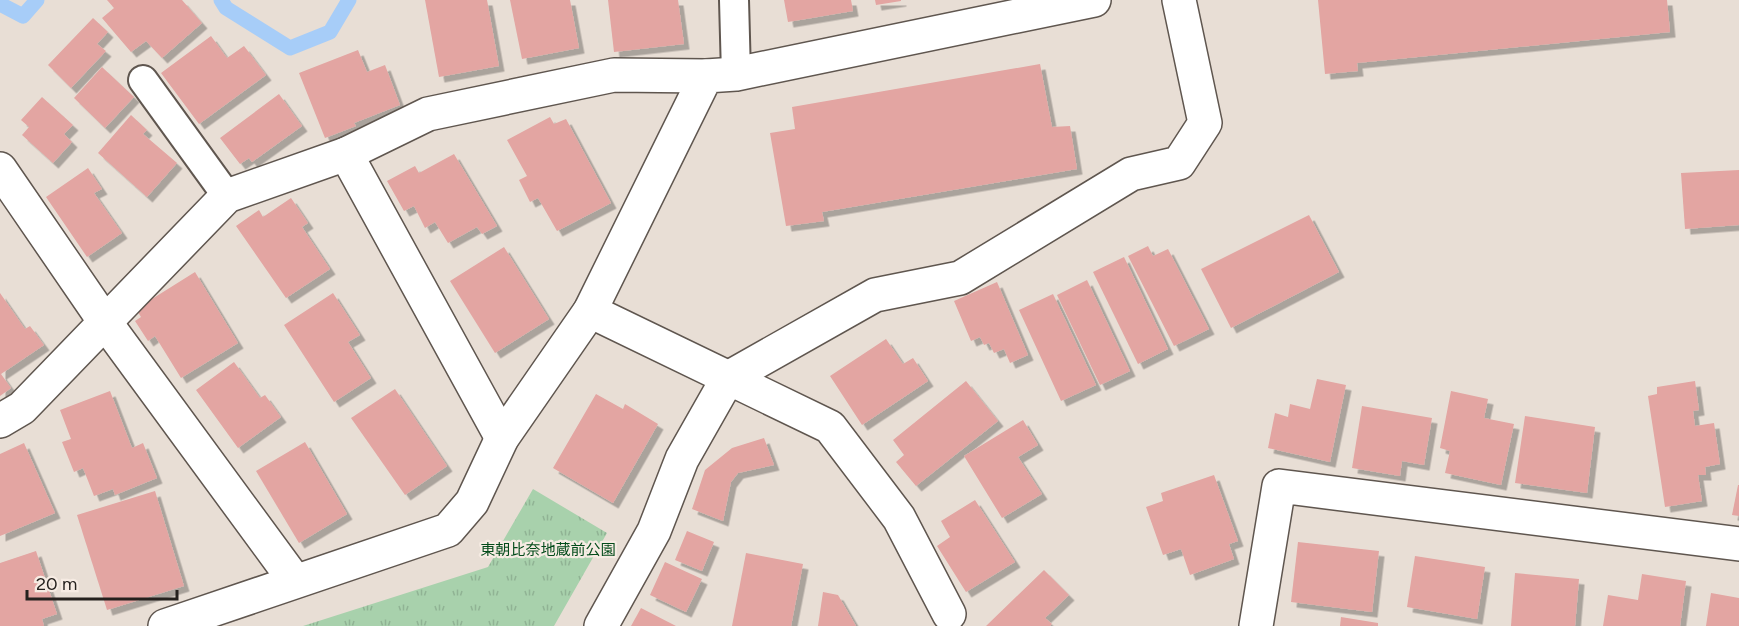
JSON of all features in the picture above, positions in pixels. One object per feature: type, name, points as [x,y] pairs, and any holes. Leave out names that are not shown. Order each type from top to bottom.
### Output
[{"type":"street","points":[[0,421],[22,408],[227,196],[346,154],[428,114],[614,75],[721,75],[1094,0]]},
{"type":"street","points":[[601,626],[654,531],[682,459],[728,378],[874,295],[960,279],[1131,174],[1179,163],[1205,123],[1179,0]]},
{"type":"street","points":[[165,626],[448,530],[472,502],[502,438],[590,311],[721,75]]},
{"type":"street","points":[[346,154],[502,438]]},
{"type":"street","points":[[0,169],[105,322],[295,581]]},
{"type":"street","points":[[590,311],[830,427],[899,518],[949,614]]},
{"type":"street","points":[[1256,626],[1279,486],[1739,544]]},
{"type":"lane","points":[[721,75],[735,0]]},
{"type":"lane","points":[[143,80],[227,196]]},
{"type":"green space","name":"東朝比奈地蔵前公園","points":[[533,489],[607,533],[554,626],[303,626],[488,567]]},
{"type":"building","points":[[107,0],[182,0],[202,23],[162,58],[146,41],[131,52],[102,18],[114,8]]},
{"type":"building","points":[[425,0],[487,0],[499,66],[439,77]]},
{"type":"building","points":[[510,0],[570,0],[579,48],[522,59]]},
{"type":"building","points":[[608,0],[678,0],[684,44],[614,52]]},
{"type":"building","points":[[784,0],[851,0],[853,11],[788,22]]},
{"type":"building","points":[[875,0],[901,0],[901,1],[876,5]]},
{"type":"building","points":[[1318,0],[1667,0],[1670,32],[1357,63],[1358,71],[1325,74]]},
{"type":"building","points":[[93,18],[108,32],[97,44],[106,51],[71,88],[48,65]]},
{"type":"building","points":[[211,36],[227,58],[244,46],[266,75],[199,124],[161,73]]},
{"type":"building","points":[[358,50],[367,72],[385,65],[400,105],[354,123],[356,126],[325,138],[299,73]]},
{"type":"building","points":[[1040,64],[1052,127],[1070,126],[1077,169],[822,212],[824,221],[786,226],[770,133],[795,129],[792,107]]},
{"type":"building","points":[[102,67],[134,97],[105,128],[74,98]]},
{"type":"building","points":[[279,94],[302,126],[252,162],[249,158],[240,164],[220,138]]},
{"type":"building","points":[[42,97],[73,125],[64,134],[72,142],[53,163],[22,135],[29,127],[21,120]]},
{"type":"building","points":[[131,115],[147,130],[143,134],[177,163],[147,197],[98,153]]},
{"type":"building","points":[[550,117],[554,124],[566,119],[611,203],[557,231],[538,198],[530,202],[519,180],[527,176],[507,140]]},
{"type":"building","points":[[454,154],[497,226],[482,234],[477,227],[448,243],[435,222],[425,228],[414,206],[404,211],[387,181],[415,166],[419,173]]},
{"type":"building","points":[[88,168],[102,189],[94,193],[122,233],[87,257],[46,197]]},
{"type":"building","points":[[1739,170],[1739,225],[1685,229],[1681,173]]},
{"type":"building","points":[[291,198],[308,223],[302,227],[330,269],[286,298],[236,226],[259,210],[263,217]]},
{"type":"building","points":[[1309,215],[1339,272],[1231,328],[1201,269]]},
{"type":"building","points":[[1148,246],[1153,256],[1168,249],[1209,329],[1174,346],[1128,256]]},
{"type":"building","points":[[504,247],[549,319],[495,353],[450,281]]},
{"type":"building","points":[[1124,257],[1168,349],[1138,364],[1093,272]]},
{"type":"building","points":[[195,272],[238,343],[181,378],[155,336],[148,341],[135,321],[141,317],[136,309]]},
{"type":"building","points":[[1087,280],[1130,371],[1100,385],[1057,295]]},
{"type":"building","points":[[997,282],[1028,355],[1010,363],[1004,349],[994,353],[989,343],[984,345],[980,337],[971,341],[954,301]]},
{"type":"building","points":[[0,293],[25,329],[30,326],[44,345],[1,374],[11,388],[0,396]]},
{"type":"building","points":[[333,293],[360,335],[348,342],[371,378],[334,402],[284,325]]},
{"type":"building","points":[[1053,294],[1096,385],[1061,401],[1019,310]]},
{"type":"building","points":[[886,339],[903,364],[913,358],[928,381],[862,425],[830,376]]},
{"type":"building","points":[[234,362],[260,398],[265,395],[281,417],[238,448],[196,390]]},
{"type":"building","points":[[1317,379],[1346,385],[1330,462],[1268,448],[1275,413],[1288,417],[1290,404],[1310,409]]},
{"type":"building","points":[[966,381],[998,421],[916,486],[896,462],[904,455],[893,440]]},
{"type":"building","points":[[1695,381],[1699,410],[1693,411],[1695,426],[1714,423],[1720,464],[1705,467],[1706,475],[1698,475],[1702,501],[1665,507],[1648,396],[1657,394],[1657,387]]},
{"type":"building","points":[[395,389],[447,466],[405,495],[351,418]]},
{"type":"building","points":[[110,391],[132,448],[143,443],[157,478],[115,495],[113,489],[94,496],[83,468],[74,472],[62,442],[71,439],[60,410]]},
{"type":"building","points":[[1451,391],[1488,399],[1484,418],[1514,424],[1501,485],[1445,473],[1450,451],[1440,448]]},
{"type":"building","points":[[596,394],[623,409],[625,404],[658,424],[613,503],[553,468]]},
{"type":"building","points":[[1362,406],[1432,418],[1424,465],[1402,461],[1400,476],[1352,468]]},
{"type":"building","points":[[1525,416],[1595,427],[1587,493],[1515,483]]},
{"type":"building","points":[[1023,420],[1038,445],[1018,457],[1042,494],[1002,518],[964,456]]},
{"type":"building","points":[[764,438],[774,465],[738,473],[731,482],[723,521],[692,509],[705,470],[732,448]]},
{"type":"building","points":[[305,442],[347,514],[299,543],[256,471]]},
{"type":"building","points":[[24,443],[55,513],[0,536],[0,454]]},
{"type":"building","points":[[1214,475],[1238,541],[1229,544],[1234,559],[1190,575],[1181,549],[1163,555],[1146,507],[1163,501],[1161,493]]},
{"type":"building","points":[[1739,485],[1739,516],[1732,515]]},
{"type":"building","points":[[155,491],[184,586],[107,610],[77,515]]},
{"type":"building","points":[[975,500],[1015,562],[966,592],[937,546],[950,537],[941,521]]},
{"type":"building","points":[[687,531],[714,542],[702,571],[675,560]]},
{"type":"building","points":[[1298,542],[1379,551],[1372,612],[1291,602]]},
{"type":"building","points":[[36,551],[57,614],[42,619],[44,626],[0,626],[0,563]]},
{"type":"building","points":[[746,553],[803,564],[791,626],[732,626]]},
{"type":"building","points":[[1415,556],[1485,567],[1477,619],[1407,607]]},
{"type":"building","points":[[665,562],[702,579],[686,612],[650,595]]},
{"type":"building","points":[[1044,570],[1069,595],[1045,618],[1052,624],[1050,626],[986,626]]},
{"type":"building","points":[[1515,573],[1579,579],[1575,626],[1511,626]]},
{"type":"building","points":[[1642,574],[1686,581],[1680,626],[1603,626],[1608,595],[1638,600]]},
{"type":"building","points":[[823,592],[838,595],[856,626],[818,626]]},
{"type":"building","points":[[1711,593],[1739,598],[1739,626],[1706,626]]},
{"type":"building","points":[[641,608],[676,626],[631,626]]},
{"type":"building","points":[[1341,617],[1378,623],[1378,626],[1340,626]]},
{"type":"waterway","points":[[0,4],[23,16],[37,0]]},
{"type":"waterway","points":[[221,0],[226,8],[290,48],[330,32],[349,0]]}]
